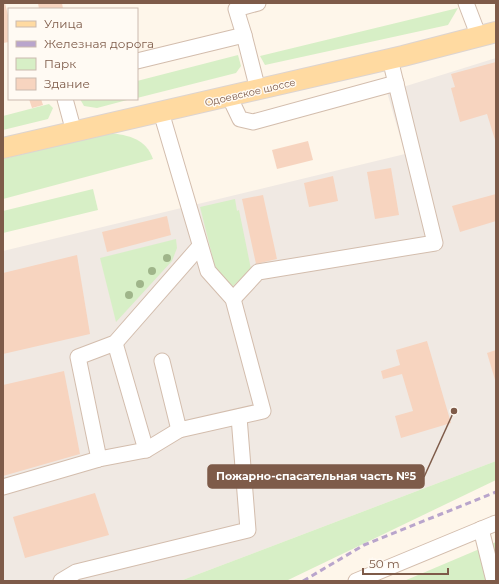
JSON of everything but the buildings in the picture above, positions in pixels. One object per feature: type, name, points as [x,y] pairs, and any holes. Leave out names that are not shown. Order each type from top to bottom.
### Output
[{"type":"main road","name":"Одоевское шоссе","points":[[3,148],[390,59],[488,34]]},
{"type":"street","points":[[258,3],[236,9],[258,90]]},
{"type":"street","points":[[466,3],[488,34]]},
{"type":"street","points":[[138,61],[244,35]]},
{"type":"street","points":[[233,299],[258,272],[435,243],[390,59]]},
{"type":"street","points":[[229,96],[240,119],[253,122],[396,83]]},
{"type":"street","points":[[65,100],[74,132]]},
{"type":"street","points":[[3,487],[99,459],[146,450],[179,430],[263,411],[233,299],[208,271],[161,112]]},
{"type":"street","points":[[99,459],[78,356],[115,344],[200,246]]},
{"type":"street","points":[[115,344],[146,450]]},
{"type":"street","points":[[162,361],[179,430]]},
{"type":"street","points":[[62,581],[76,572],[248,530],[239,416]]},
{"type":"street","points":[[363,580],[496,523]]},
{"type":"street","points":[[481,529],[494,581]]},
{"type":"shaded area","points":[[496,58],[496,461],[180,581],[3,581],[3,251],[405,154],[387,92]]},
{"type":"green space","points":[[458,8],[448,25],[265,65],[260,56]]},
{"type":"green space","points":[[238,55],[241,66],[236,73],[138,98],[138,81]]},
{"type":"green space","points":[[81,100],[127,100],[97,108],[84,106]]},
{"type":"green space","points":[[49,104],[53,108],[48,119],[3,130],[3,116]]},
{"type":"green space","points":[[109,133],[136,139],[146,147],[153,159],[3,199],[3,159]]},
{"type":"green space","points":[[93,189],[98,210],[3,233],[3,211]]},
{"type":"green space","points":[[235,199],[237,211],[239,210],[251,269],[232,287],[215,267],[200,207]]},
{"type":"green space","points":[[176,239],[177,248],[172,261],[116,322],[100,258]]},
{"type":"green space","points":[[496,461],[496,480],[286,581],[180,581]]},
{"type":"green space","points":[[496,542],[496,581],[404,581]]},
{"type":"railway","points":[[303,581],[364,545],[496,492]]},
{"type":"place","name":"Пожарно-спасательная часть №5","points":[[454,411]]}]
